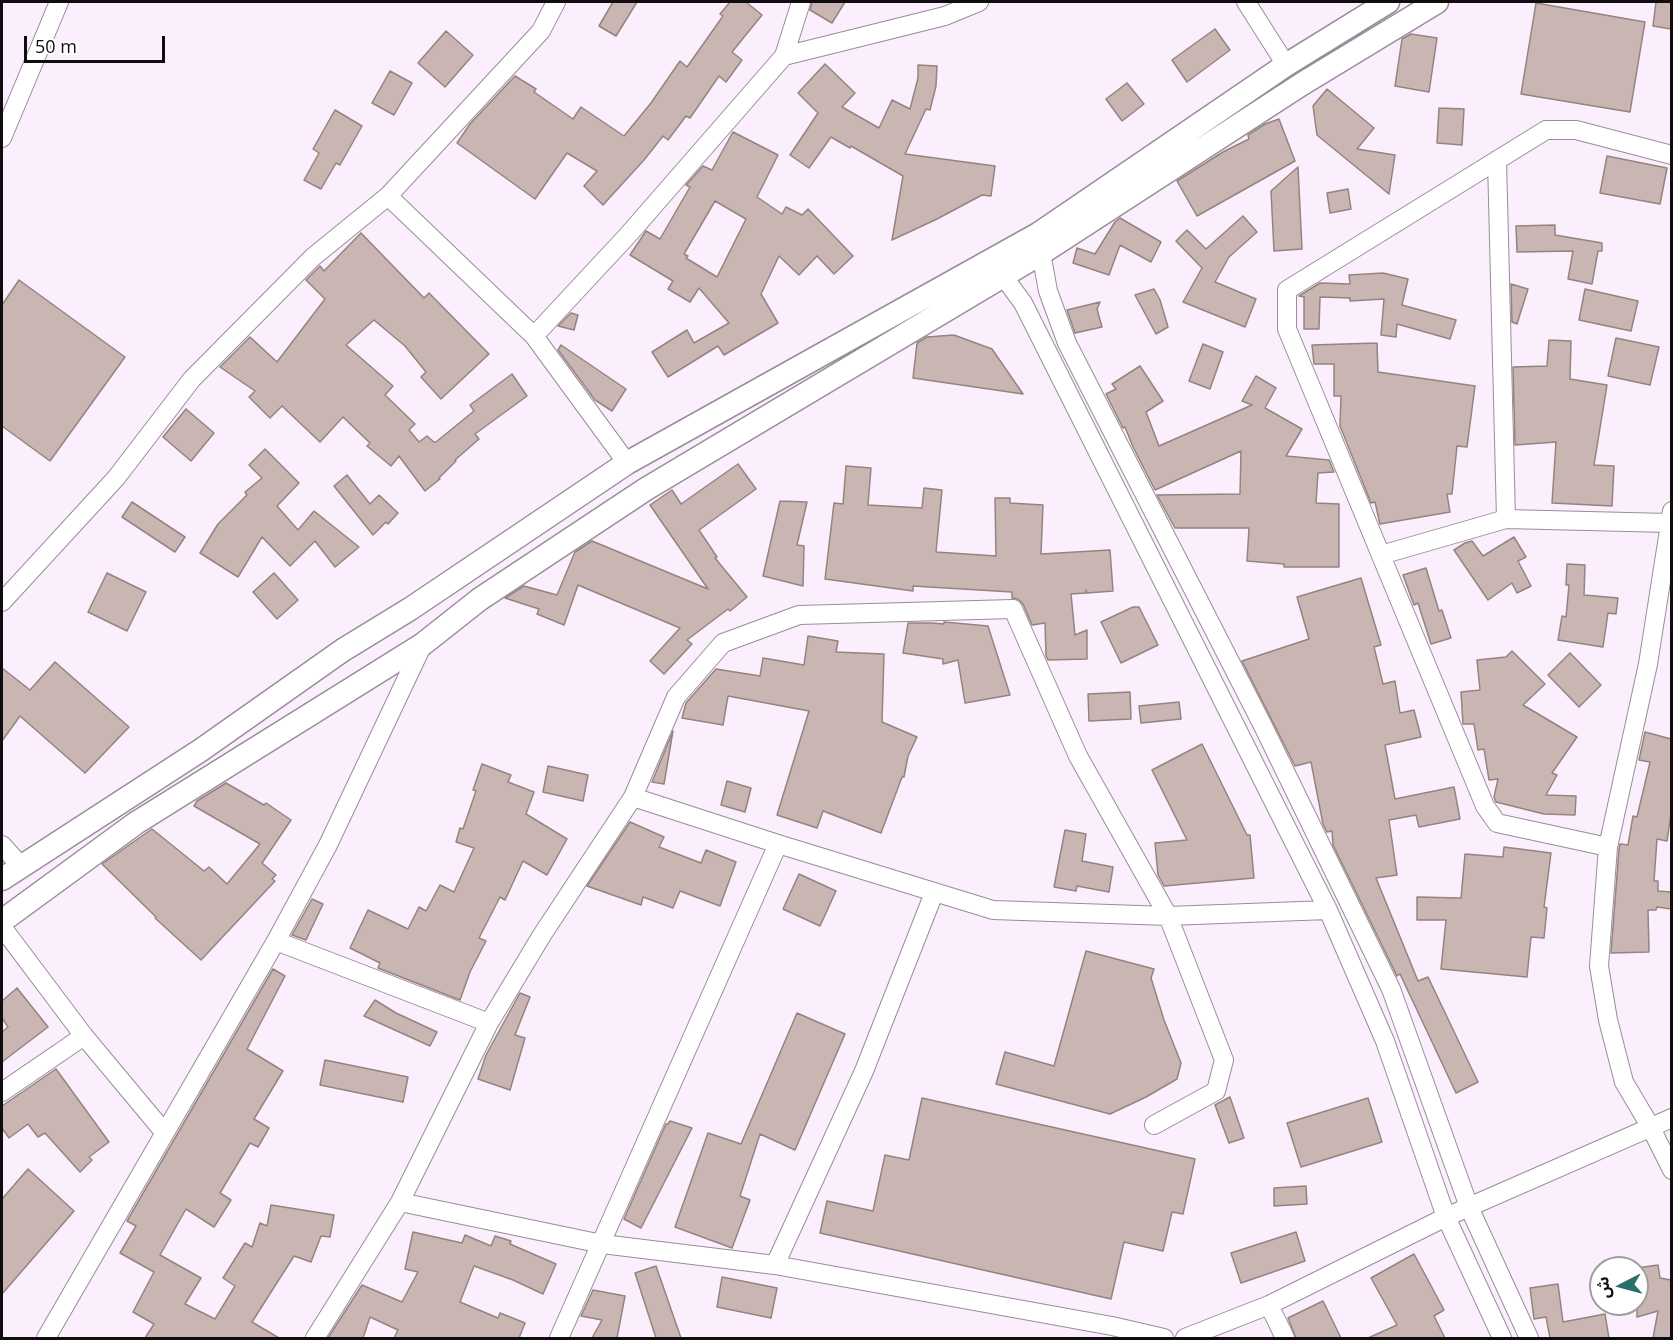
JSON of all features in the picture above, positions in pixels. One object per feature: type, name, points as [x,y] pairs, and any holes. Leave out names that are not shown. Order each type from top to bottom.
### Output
[{"type":"street","points":[[2,138],[59,2]]},
{"type":"street","points":[[2,602],[116,478],[192,380],[313,257],[388,196],[541,31],[556,2]]},
{"type":"street","points":[[534,336],[628,236],[784,56],[801,2]]},
{"type":"street","points":[[784,56],[944,9],[979,2]]},
{"type":"street","points":[[1246,2],[1286,65]]},
{"type":"street","points":[[1039,244],[1286,65],[1388,2]]},
{"type":"street","points":[[2,921],[136,823],[423,644],[480,599],[646,489],[995,270],[1437,2]]},
{"type":"street","points":[[1608,847],[1497,823],[1485,806],[1287,329],[1287,290],[1546,130],[1576,130],[1671,155]]},
{"type":"street","points":[[1497,160],[1506,519]]},
{"type":"street","points":[[388,196],[534,336],[627,463]]},
{"type":"street","points":[[1039,244],[1050,301],[1067,343],[1263,726],[1391,989],[1469,1207],[1529,1338]]},
{"type":"street","points":[[2,844],[10,872],[201,750],[343,650],[410,609],[627,463],[995,270]]},
{"type":"street","points":[[995,270],[1023,303],[1328,910],[1385,1041],[1446,1217],[1502,1338]]},
{"type":"street","points":[[1381,555],[1506,519],[1670,517],[1648,664],[1608,847],[1599,966],[1608,1020],[1624,1082],[1650,1126],[1671,1170]]},
{"type":"street","points":[[46,1338],[276,941],[328,845],[423,644],[410,609]]},
{"type":"street","points":[[315,1338],[400,1202],[489,1023],[542,935],[633,797],[676,697],[723,643],[799,615],[1013,609],[1078,756],[1168,916],[1224,1060],[1216,1091],[1154,1125]]},
{"type":"street","points":[[633,797],[993,910],[1168,916],[1328,910]]},
{"type":"street","points":[[559,1338],[778,844]]},
{"type":"street","points":[[775,1265],[864,1071],[934,893]]},
{"type":"street","points":[[2,927],[84,1036],[164,1132]]},
{"type":"street","points":[[276,941],[489,1023]]},
{"type":"street","points":[[2,1092],[84,1036]]},
{"type":"street","points":[[1185,1338],[1269,1305],[1446,1217],[1671,1118]]},
{"type":"street","points":[[400,1202],[602,1244],[775,1265],[1100,1324],[1164,1338]]},
{"type":"street","points":[[1269,1305],[1285,1338]]},
{"type":"building","points":[[613,2],[637,2],[616,36],[599,26]]},
{"type":"building","points":[[730,2],[746,2],[762,15],[732,52],[742,60],[726,82],[719,76],[690,118],[686,116],[668,140],[663,136],[603,205],[584,186],[597,171],[567,153],[535,199],[457,143],[470,124],[515,76],[536,89],[534,92],[573,119],[581,107],[624,136],[651,103],[680,61],[687,67],[723,16],[720,14]]},
{"type":"building","points":[[812,2],[845,2],[832,23],[810,10]]},
{"type":"building","points":[[1656,2],[1671,2],[1671,29],[1653,26]]},
{"type":"building","points":[[1536,3],[1645,22],[1630,112],[1521,94]]},
{"type":"building","points":[[1215,29],[1230,50],[1187,82],[1172,60]]},
{"type":"building","points":[[446,31],[473,55],[445,87],[418,63]]},
{"type":"building","points":[[1411,34],[1437,38],[1429,92],[1395,86],[1402,39]]},
{"type":"building","points":[[825,64],[855,93],[842,107],[879,128],[892,100],[910,109],[918,78],[918,65],[937,66],[936,86],[930,110],[926,109],[905,154],[995,166],[991,196],[982,195],[892,240],[903,176],[831,137],[809,168],[790,155],[818,113],[798,93]]},
{"type":"building","points":[[390,71],[412,83],[394,115],[372,103]]},
{"type":"building","points":[[1127,83],[1144,104],[1122,121],[1106,99]]},
{"type":"building","points":[[1327,89],[1374,128],[1357,149],[1395,155],[1389,194],[1317,135],[1313,106]]},
{"type":"building","points":[[1439,108],[1464,109],[1462,145],[1437,143]]},
{"type":"building","points":[[335,110],[362,126],[340,165],[336,163],[321,189],[304,180],[319,153],[313,149]]},
{"type":"building","points":[[1279,119],[1295,161],[1197,216],[1177,181],[1223,152],[1249,139],[1248,135],[1265,124]]},
{"type":"building","points":[[733,132],[778,155],[757,197],[782,214],[786,207],[802,215],[808,209],[853,256],[834,274],[817,256],[799,275],[779,256],[761,294],[778,323],[724,355],[718,346],[668,377],[652,352],[687,330],[694,343],[729,323],[699,288],[690,302],[668,289],[673,281],[630,255],[646,231],[660,239],[690,187],[686,185],[703,166],[712,170]],"holes":[[[715,201],[746,219],[717,277],[686,258],[688,256],[684,254]]]},
{"type":"building","points":[[1607,156],[1667,168],[1660,204],[1600,193]]},
{"type":"building","points":[[1298,167],[1302,249],[1274,251],[1271,191]]},
{"type":"building","points":[[1348,189],[1351,209],[1330,213],[1327,193]]},
{"type":"building","points":[[1243,216],[1257,232],[1229,257],[1215,282],[1256,299],[1245,327],[1183,302],[1202,268],[1176,241],[1187,230],[1206,249]]},
{"type":"building","points":[[1120,218],[1161,242],[1151,262],[1120,245],[1109,275],[1073,263],[1077,248],[1095,254],[1115,222]]},
{"type":"building","points":[[1555,225],[1555,235],[1602,243],[1602,251],[1598,251],[1592,284],[1568,279],[1573,251],[1517,252],[1516,226]]},
{"type":"building","points":[[361,233],[424,298],[429,293],[489,354],[441,399],[421,377],[426,372],[405,346],[374,320],[346,345],[393,386],[385,395],[415,424],[409,430],[419,442],[427,436],[436,442],[474,411],[470,405],[512,374],[527,396],[475,434],[479,439],[425,491],[399,456],[391,466],[367,446],[370,443],[343,417],[320,442],[282,406],[270,418],[249,397],[255,391],[220,367],[250,337],[277,362],[325,299],[306,280],[320,266],[324,271]]},
{"type":"building","points":[[1383,273],[1408,279],[1402,305],[1456,320],[1450,339],[1397,324],[1396,337],[1381,335],[1384,299],[1350,301],[1350,298],[1320,297],[1319,329],[1304,329],[1304,297],[1299,296],[1320,283],[1350,284],[1349,275]]},
{"type":"building","points":[[19,280],[125,357],[50,461],[2,426],[2,305]]},
{"type":"building","points":[[1511,284],[1528,289],[1517,324],[1512,322]]},
{"type":"building","points":[[1154,289],[1160,300],[1168,327],[1156,334],[1135,295]]},
{"type":"building","points":[[1585,289],[1638,301],[1631,331],[1579,320]]},
{"type":"building","points":[[1100,302],[1097,309],[1102,327],[1075,333],[1067,310]]},
{"type":"building","points":[[571,313],[578,315],[574,330],[558,326]]},
{"type":"building","points":[[954,335],[992,349],[1023,394],[913,378],[917,343],[927,337]]},
{"type":"building","points":[[1616,338],[1659,347],[1650,385],[1608,376]]},
{"type":"building","points":[[1549,340],[1571,341],[1570,379],[1607,385],[1594,465],[1614,466],[1612,506],[1552,503],[1556,442],[1515,445],[1513,367],[1547,366]]},
{"type":"building","points":[[1377,343],[1378,372],[1475,386],[1467,447],[1457,446],[1452,494],[1447,494],[1450,512],[1380,524],[1375,502],[1371,503],[1340,426],[1341,396],[1334,396],[1334,364],[1314,364],[1312,345]]},
{"type":"building","points":[[1203,344],[1223,352],[1210,389],[1189,381]]},
{"type":"building","points":[[561,345],[626,389],[612,411],[595,400],[558,350]]},
{"type":"building","points":[[1140,366],[1163,401],[1146,412],[1159,446],[1252,405],[1242,401],[1256,376],[1276,388],[1265,408],[1302,429],[1286,456],[1329,460],[1334,472],[1318,473],[1316,503],[1339,504],[1339,567],[1284,567],[1284,564],[1247,561],[1249,528],[1175,528],[1157,495],[1240,494],[1241,451],[1155,490],[1125,427],[1123,428],[1106,394],[1116,389],[1112,384]]},
{"type":"building","points":[[186,409],[214,433],[191,461],[163,437]]},
{"type":"building","points":[[265,449],[299,483],[277,506],[298,530],[314,511],[359,547],[335,567],[315,541],[290,566],[262,537],[238,577],[200,553],[218,524],[247,495],[245,492],[262,478],[249,465]]},
{"type":"building","points":[[738,464],[756,489],[699,530],[717,557],[715,558],[747,597],[687,640],[692,644],[664,674],[650,661],[680,628],[578,585],[564,625],[537,614],[539,609],[505,598],[524,586],[557,595],[575,552],[592,541],[708,589],[650,505],[672,490],[681,504]]},
{"type":"building","points":[[846,466],[871,468],[868,505],[922,508],[924,488],[942,490],[936,552],[996,556],[995,498],[1010,498],[1010,503],[1043,505],[1041,554],[1110,550],[1113,591],[1087,593],[1086,590],[1086,593],[1071,594],[1075,635],[1087,630],[1087,659],[1048,660],[1045,623],[1032,625],[1023,604],[1018,599],[1012,598],[1012,592],[913,586],[913,591],[825,579],[834,503],[843,504]]},
{"type":"building","points":[[347,475],[370,504],[379,495],[398,513],[373,535],[334,486]]},
{"type":"building","points":[[780,501],[807,502],[797,545],[804,546],[803,586],[763,576]]},
{"type":"building","points":[[132,502],[185,537],[175,552],[122,517]]},
{"type":"building","points":[[1514,537],[1526,557],[1518,561],[1531,586],[1517,593],[1512,583],[1488,600],[1454,550],[1472,541],[1483,556]]},
{"type":"building","points":[[1567,564],[1585,565],[1584,595],[1618,598],[1616,614],[1608,613],[1603,647],[1558,640],[1562,616],[1566,617],[1569,585],[1566,585]]},
{"type":"building","points":[[1426,568],[1439,611],[1442,610],[1451,638],[1431,644],[1418,603],[1414,605],[1403,575]]},
{"type":"building","points":[[107,573],[146,592],[127,631],[88,612]]},
{"type":"building","points":[[274,573],[298,600],[277,619],[253,592]]},
{"type":"building","points":[[1361,578],[1381,645],[1374,647],[1383,684],[1395,681],[1400,713],[1414,710],[1421,737],[1385,745],[1395,799],[1454,787],[1460,819],[1419,827],[1416,815],[1389,820],[1397,875],[1376,878],[1418,981],[1428,977],[1478,1082],[1456,1093],[1400,974],[1397,976],[1333,845],[1332,831],[1327,832],[1323,824],[1311,762],[1295,766],[1242,661],[1309,639],[1297,597]]},
{"type":"building","points":[[1133,607],[1139,607],[1158,645],[1121,663],[1101,622]]},
{"type":"building","points":[[944,622],[988,626],[1010,695],[965,703],[958,660],[943,664],[943,659],[903,653],[908,623],[944,624]]},
{"type":"building","points":[[808,636],[838,641],[836,652],[884,654],[882,722],[917,737],[908,756],[904,777],[902,777],[881,833],[823,811],[817,828],[777,815],[809,711],[728,696],[723,725],[682,718],[686,703],[716,669],[760,676],[763,658],[804,665]]},
{"type":"building","points":[[1512,651],[1545,684],[1523,705],[1577,737],[1552,773],[1557,775],[1546,795],[1576,796],[1575,815],[1544,814],[1496,802],[1494,797],[1498,779],[1489,780],[1484,749],[1478,750],[1474,724],[1463,724],[1461,692],[1480,690],[1477,660],[1506,657]]},
{"type":"building","points":[[1570,653],[1601,685],[1579,707],[1548,675]]},
{"type":"building","points":[[55,662],[129,727],[85,773],[20,716],[2,741],[2,668],[30,690]]},
{"type":"building","points":[[1130,692],[1131,719],[1089,721],[1088,694]]},
{"type":"building","points":[[1179,702],[1181,719],[1141,723],[1139,706]]},
{"type":"building","points":[[673,731],[664,784],[652,782]]},
{"type":"building","points":[[1645,732],[1671,739],[1671,814],[1667,841],[1657,839],[1654,881],[1658,881],[1658,891],[1671,892],[1671,909],[1657,907],[1656,910],[1648,910],[1649,952],[1611,953],[1620,844],[1628,845],[1633,816],[1637,817],[1650,762],[1639,760]]},
{"type":"building","points":[[1202,744],[1247,835],[1250,835],[1254,878],[1164,886],[1158,875],[1155,843],[1187,840],[1152,770]]},
{"type":"building","points":[[482,764],[511,775],[508,782],[534,792],[526,814],[567,839],[547,875],[523,861],[505,900],[500,897],[479,938],[486,941],[470,972],[460,1000],[378,968],[380,963],[350,948],[368,910],[408,929],[419,907],[426,911],[440,885],[454,892],[474,848],[456,842],[476,791],[473,790]]},
{"type":"building","points":[[548,766],[588,775],[583,801],[543,792]]},
{"type":"building","points":[[727,781],[751,788],[745,812],[721,805]]},
{"type":"building","points":[[226,783],[264,805],[266,803],[291,820],[262,863],[276,875],[272,879],[275,881],[201,960],[155,918],[102,864],[152,829],[204,871],[209,867],[227,884],[260,844],[194,806],[197,801]]},
{"type":"building","points":[[630,822],[664,837],[659,847],[701,863],[706,850],[736,862],[720,906],[680,891],[673,908],[643,897],[641,905],[587,886]]},
{"type":"building","points":[[1065,830],[1086,834],[1082,861],[1113,867],[1109,892],[1077,886],[1076,891],[1054,887]]},
{"type":"building","points":[[1504,847],[1551,853],[1544,907],[1547,908],[1544,938],[1531,937],[1527,977],[1441,969],[1446,920],[1417,920],[1417,897],[1461,898],[1465,854],[1503,857]]},
{"type":"building","points":[[799,874],[836,891],[820,926],[783,909]]},
{"type":"building","points":[[312,899],[323,904],[306,940],[292,935]]},
{"type":"building","points":[[1086,951],[1154,969],[1151,978],[1181,1063],[1177,1079],[1110,1114],[996,1084],[1005,1052],[1054,1066]]},
{"type":"building","points":[[273,969],[285,976],[247,1049],[283,1071],[254,1119],[269,1128],[258,1147],[250,1143],[220,1193],[231,1200],[214,1227],[186,1209],[160,1255],[201,1278],[185,1304],[215,1319],[235,1286],[223,1278],[245,1243],[252,1247],[260,1223],[267,1226],[271,1205],[334,1215],[330,1237],[321,1236],[311,1262],[294,1256],[252,1322],[279,1338],[145,1338],[154,1324],[133,1312],[154,1272],[120,1253],[136,1226],[127,1221]]},
{"type":"building","points":[[17,988],[48,1027],[2,1062],[2,1032],[8,1027],[2,1018],[2,1001]]},
{"type":"building","points":[[520,993],[530,997],[515,1035],[525,1038],[510,1090],[478,1079],[486,1055]]},
{"type":"building","points":[[375,1000],[396,1013],[437,1032],[430,1046],[364,1016]]},
{"type":"building","points":[[797,1013],[845,1034],[795,1150],[760,1134],[740,1196],[750,1200],[732,1248],[675,1227],[708,1133],[741,1144]]},
{"type":"building","points":[[325,1060],[408,1077],[403,1102],[320,1085]]},
{"type":"building","points":[[56,1069],[109,1142],[89,1157],[92,1160],[80,1172],[45,1133],[38,1137],[28,1124],[9,1138],[2,1128],[2,1106]]},
{"type":"building","points":[[1230,1097],[1244,1138],[1229,1143],[1215,1105]]},
{"type":"building","points":[[922,1098],[1195,1159],[1183,1214],[1172,1212],[1163,1251],[1124,1242],[1111,1299],[820,1233],[827,1201],[873,1211],[885,1155],[909,1160]]},
{"type":"building","points":[[1368,1098],[1382,1142],[1301,1167],[1287,1123]]},
{"type":"building","points":[[670,1121],[692,1128],[641,1228],[624,1219],[666,1124]]},
{"type":"building","points":[[28,1169],[74,1211],[2,1294],[2,1199]]},
{"type":"building","points":[[1306,1186],[1307,1204],[1274,1206],[1274,1188]]},
{"type":"building","points":[[413,1232],[462,1243],[465,1235],[491,1246],[495,1236],[511,1241],[510,1244],[556,1264],[543,1294],[474,1266],[460,1302],[498,1318],[500,1313],[525,1323],[519,1338],[394,1338],[398,1330],[370,1317],[363,1338],[328,1338],[362,1285],[402,1302],[418,1272],[405,1269]]},
{"type":"building","points":[[1296,1232],[1305,1261],[1241,1283],[1231,1253]]},
{"type":"building","points":[[1414,1254],[1444,1310],[1434,1316],[1445,1338],[1368,1338],[1397,1325],[1371,1278]]},
{"type":"building","points":[[1658,1265],[1660,1278],[1671,1280],[1671,1338],[1653,1338],[1658,1311],[1649,1314],[1649,1266]]},
{"type":"building","points":[[656,1266],[681,1338],[656,1338],[635,1273]]},
{"type":"building","points":[[722,1277],[777,1288],[771,1318],[717,1307]]},
{"type":"building","points":[[1558,1284],[1563,1322],[1605,1316],[1609,1338],[1550,1338],[1546,1317],[1534,1319],[1530,1288]]},
{"type":"building","points":[[593,1290],[625,1296],[617,1338],[592,1338],[602,1320],[581,1316]]},
{"type":"building","points":[[1323,1301],[1341,1338],[1296,1338],[1288,1318]]}]
